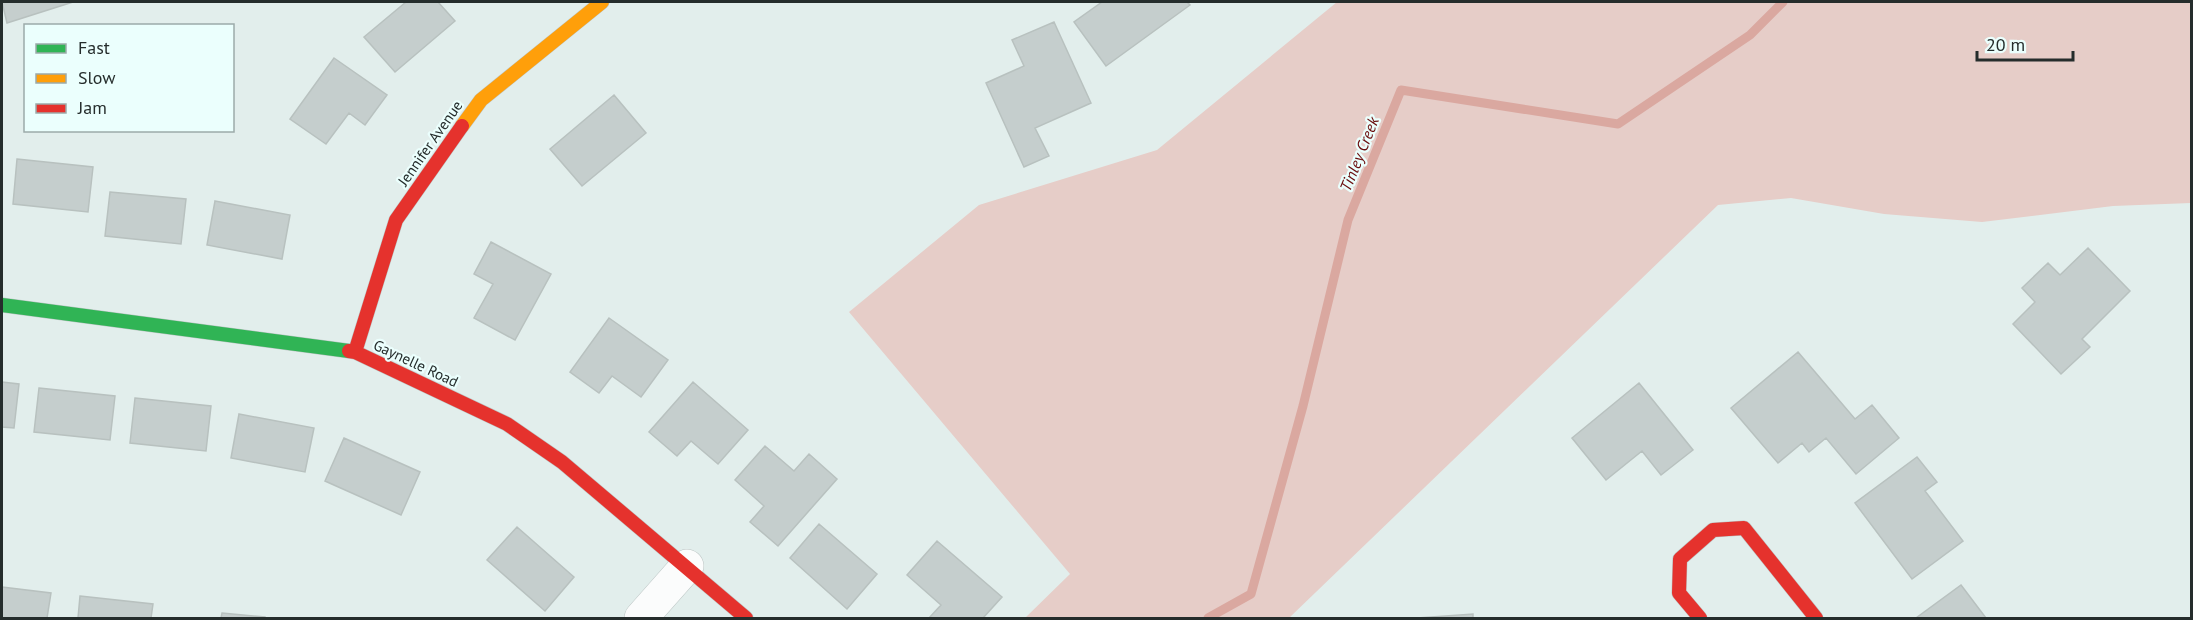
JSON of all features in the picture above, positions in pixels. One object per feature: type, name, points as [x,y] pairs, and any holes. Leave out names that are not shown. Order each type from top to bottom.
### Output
[{"type":"street","name":"Jennifer Avenue","points":[[355,352],[396,220],[409,201],[481,100],[602,2]]},
{"type":"street","name":"Gaynelle Road","points":[[2,305],[355,352],[507,424],[562,462],[746,618]]},
{"type":"street","points":[[1700,618],[1680,593],[1680,559],[1713,530],[1744,528],[1816,618]]},
{"type":"street","points":[[640,618],[687,566]]},
{"type":"shaded area","points":[[1337,2],[2191,2],[2191,203],[2113,206],[1982,222],[1884,214],[1791,198],[1718,205],[1289,618],[1025,618],[1070,574],[849,312],[979,205],[1157,150]]},
{"type":"building","points":[[2,2],[73,2],[7,23]]},
{"type":"building","points":[[406,2],[438,2],[455,21],[395,72],[364,37]]},
{"type":"building","points":[[1102,2],[1187,2],[1190,5],[1106,66],[1074,22]]},
{"type":"building","points":[[1054,22],[1091,103],[1035,128],[1049,156],[1024,167],[986,83],[1024,66],[1012,40]]},
{"type":"building","points":[[334,58],[387,95],[365,125],[349,113],[326,144],[290,119]]},
{"type":"building","points":[[614,95],[646,133],[582,186],[550,149]]},
{"type":"building","points":[[17,159],[93,167],[88,212],[13,204]]},
{"type":"building","points":[[110,192],[186,199],[181,244],[105,236]]},
{"type":"building","points":[[215,201],[290,215],[282,259],[207,245]]},
{"type":"building","points":[[491,242],[551,274],[515,340],[474,318],[493,284],[474,274]]},
{"type":"building","points":[[2088,248],[2130,291],[2082,339],[2090,347],[2061,374],[2013,324],[2035,302],[2022,288],[2048,263],[2060,275]]},
{"type":"building","points":[[609,318],[668,360],[641,397],[612,376],[599,393],[570,372]]},
{"type":"building","points":[[1798,352],[1855,419],[1872,405],[1899,438],[1856,474],[1826,438],[1809,452],[1802,443],[1778,463],[1731,408]]},
{"type":"building","points":[[2,382],[19,384],[14,428],[2,427]]},
{"type":"building","points":[[693,382],[748,430],[718,464],[691,441],[677,456],[649,432]]},
{"type":"building","points":[[1639,383],[1693,450],[1661,475],[1642,451],[1606,480],[1572,438]]},
{"type":"building","points":[[39,388],[115,396],[110,440],[34,432]]},
{"type":"building","points":[[135,398],[211,406],[206,451],[130,443]]},
{"type":"building","points":[[239,414],[314,428],[305,472],[231,458]]},
{"type":"building","points":[[344,438],[420,472],[401,515],[325,481]]},
{"type":"building","points":[[765,446],[794,471],[809,454],[837,479],[778,546],[750,522],[764,506],[735,480]]},
{"type":"building","points":[[1917,457],[1937,482],[1925,491],[1963,541],[1912,579],[1855,503]]},
{"type":"building","points":[[819,524],[877,574],[847,609],[790,558]]},
{"type":"building","points":[[517,527],[574,577],[545,611],[487,560]]},
{"type":"building","points":[[937,541],[1002,597],[983,618],[929,618],[941,605],[907,575]]},
{"type":"building","points":[[1961,585],[1986,618],[1916,618]]},
{"type":"building","points":[[2,587],[51,593],[47,618],[2,618]]},
{"type":"building","points":[[80,596],[153,604],[151,618],[78,618]]},
{"type":"building","points":[[222,613],[265,617],[265,618],[221,618]]},
{"type":"building","points":[[1473,614],[1473,618],[1417,618]]},
{"type":"waterway","name":"Tinley Creek","points":[[1208,618],[1251,594],[1303,406],[1348,220],[1401,90],[1618,124],[1750,35],[1783,2]]},
{"type":"traffic: fast","points":[[2,305],[349,351]]},
{"type":"traffic: slow","points":[[462,126],[481,100],[602,2]]},
{"type":"traffic: jam","points":[[355,352],[396,220],[462,126]]},
{"type":"traffic: jam","points":[[349,351],[507,424],[562,462],[746,618]]},
{"type":"traffic: jam","points":[[1700,618],[1679,593],[1680,559],[1713,530],[1744,528],[1816,618]]}]
